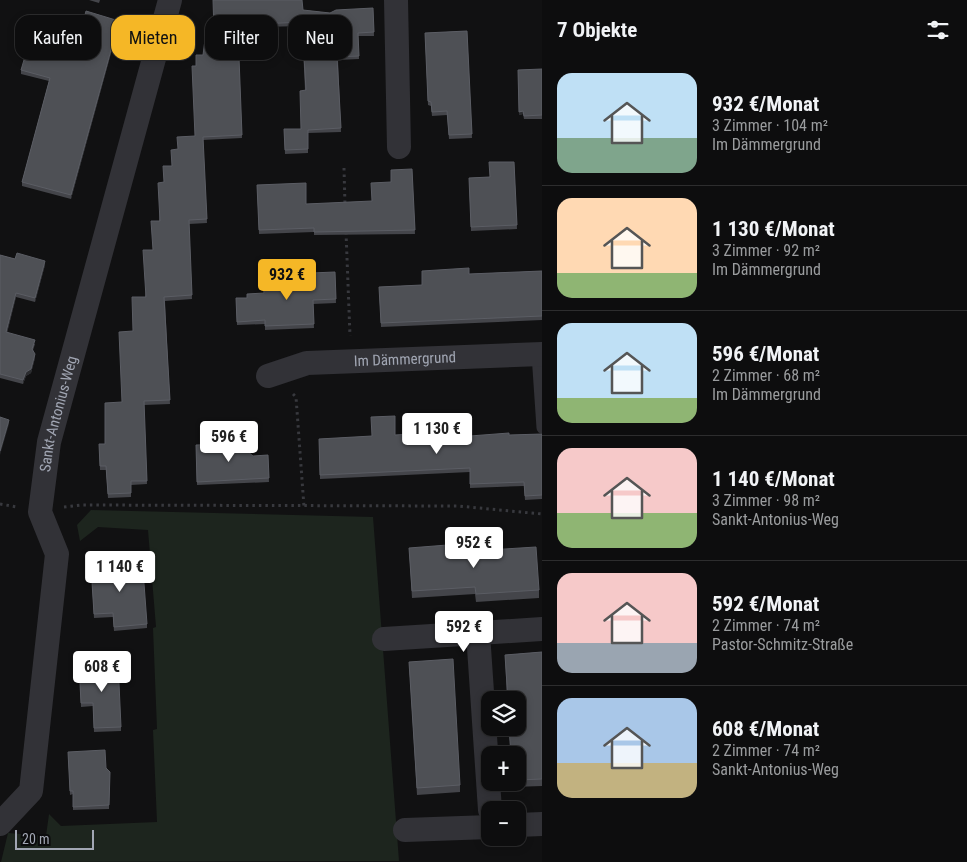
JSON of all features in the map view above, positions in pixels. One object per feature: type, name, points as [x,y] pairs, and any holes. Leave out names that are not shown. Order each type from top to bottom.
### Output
[{"type":"street","name":"Sankt-Antonius-Weg","points":[[0,824],[31,791],[57,554],[40,512],[49,442],[170,0]]},
{"type":"street","points":[[396,0],[399,147]]},
{"type":"street","name":"Im Dämmergrund","points":[[268,376],[307,364],[539,354]]},
{"type":"street","points":[[384,639],[542,629]]},
{"type":"street","points":[[478,632],[489,801]]},
{"type":"street","points":[[526,825],[542,824]]},
{"type":"street","points":[[405,830],[481,827]]},
{"type":"lane","points":[[539,354],[542,428]]},
{"type":"path","points":[[344,168],[346,212]]},
{"type":"path","points":[[346,222],[351,362]]},
{"type":"path","points":[[268,376],[296,397],[304,507]]},
{"type":"path","points":[[40,512],[81,504],[304,507],[458,506],[542,514]]},
{"type":"shaded area","points":[[91,510],[373,517],[399,861],[1,862],[8,833],[46,836],[49,814],[61,826],[157,822],[153,730],[157,729],[153,628],[156,627],[148,530],[98,527],[80,541],[77,525]]},
{"type":"building","points":[[213,0],[302,0],[303,10],[330,13],[336,10],[373,8],[374,32],[358,33],[359,56],[352,56],[352,15],[288,15],[288,23],[278,23],[278,15],[213,15]]},
{"type":"building","points":[[86,11],[99,15],[85,15]]},
{"type":"building","points":[[101,16],[111,19],[111,50],[71,195],[22,182],[50,78],[21,70],[24,60],[101,60]]},
{"type":"building","points":[[467,31],[472,134],[449,135],[447,111],[432,112],[431,102],[428,101],[425,33]]},
{"type":"building","points":[[205,40],[205,60],[239,60],[242,135],[203,137],[207,219],[189,220],[192,295],[164,297],[170,400],[144,401],[147,481],[131,481],[131,493],[108,494],[106,466],[100,466],[99,444],[105,444],[105,403],[122,402],[119,332],[133,331],[132,297],[146,297],[143,250],[153,250],[151,221],[160,221],[158,183],[164,182],[163,166],[172,166],[171,150],[178,149],[177,137],[195,136],[192,66],[196,66],[196,55],[203,55]]},
{"type":"building","points":[[304,60],[337,60],[341,128],[308,130],[308,149],[285,150],[284,129],[301,129],[300,91],[306,90]]},
{"type":"building","points":[[542,69],[542,115],[524,116],[523,111],[519,112],[518,70]]},
{"type":"building","points":[[489,162],[514,162],[517,225],[471,227],[469,178],[490,177]]},
{"type":"building","points":[[412,169],[415,230],[314,232],[314,228],[259,230],[257,185],[306,183],[306,204],[372,201],[371,183],[391,182],[391,170]]},
{"type":"building","points":[[17,253],[45,261],[35,298],[16,293],[6,332],[35,340],[32,349],[35,354],[31,369],[26,372],[23,380],[0,374],[0,255],[15,259]]},
{"type":"building","points":[[469,268],[469,274],[542,271],[542,316],[381,323],[379,287],[422,285],[422,271]]},
{"type":"building","points":[[335,272],[336,299],[313,300],[314,324],[265,326],[265,320],[237,322],[236,298],[247,298],[247,294],[264,293],[263,281],[311,278],[311,273]]},
{"type":"building","points":[[395,416],[395,435],[428,433],[433,428],[444,438],[509,433],[509,435],[542,434],[542,495],[525,496],[524,482],[470,484],[470,468],[320,475],[319,439],[372,436],[371,417]]},
{"type":"building","points":[[0,417],[9,420],[0,451]]},
{"type":"building","points":[[233,439],[253,456],[268,455],[269,478],[197,482],[196,445],[228,444]]},
{"type":"building","points":[[473,543],[473,551],[536,547],[539,590],[476,594],[475,587],[412,591],[409,548]]},
{"type":"building","points":[[135,563],[143,570],[147,624],[114,627],[113,613],[94,614],[91,566]]},
{"type":"building","points":[[542,652],[542,779],[526,780],[526,746],[510,746],[510,736],[526,736],[526,691],[507,691],[505,655]]},
{"type":"building","points":[[453,659],[460,785],[417,788],[409,662]]},
{"type":"building","points":[[118,662],[121,727],[94,728],[93,703],[81,703],[79,664]]},
{"type":"building","points":[[105,750],[106,768],[110,772],[109,805],[73,807],[73,791],[70,791],[68,752]]}]
